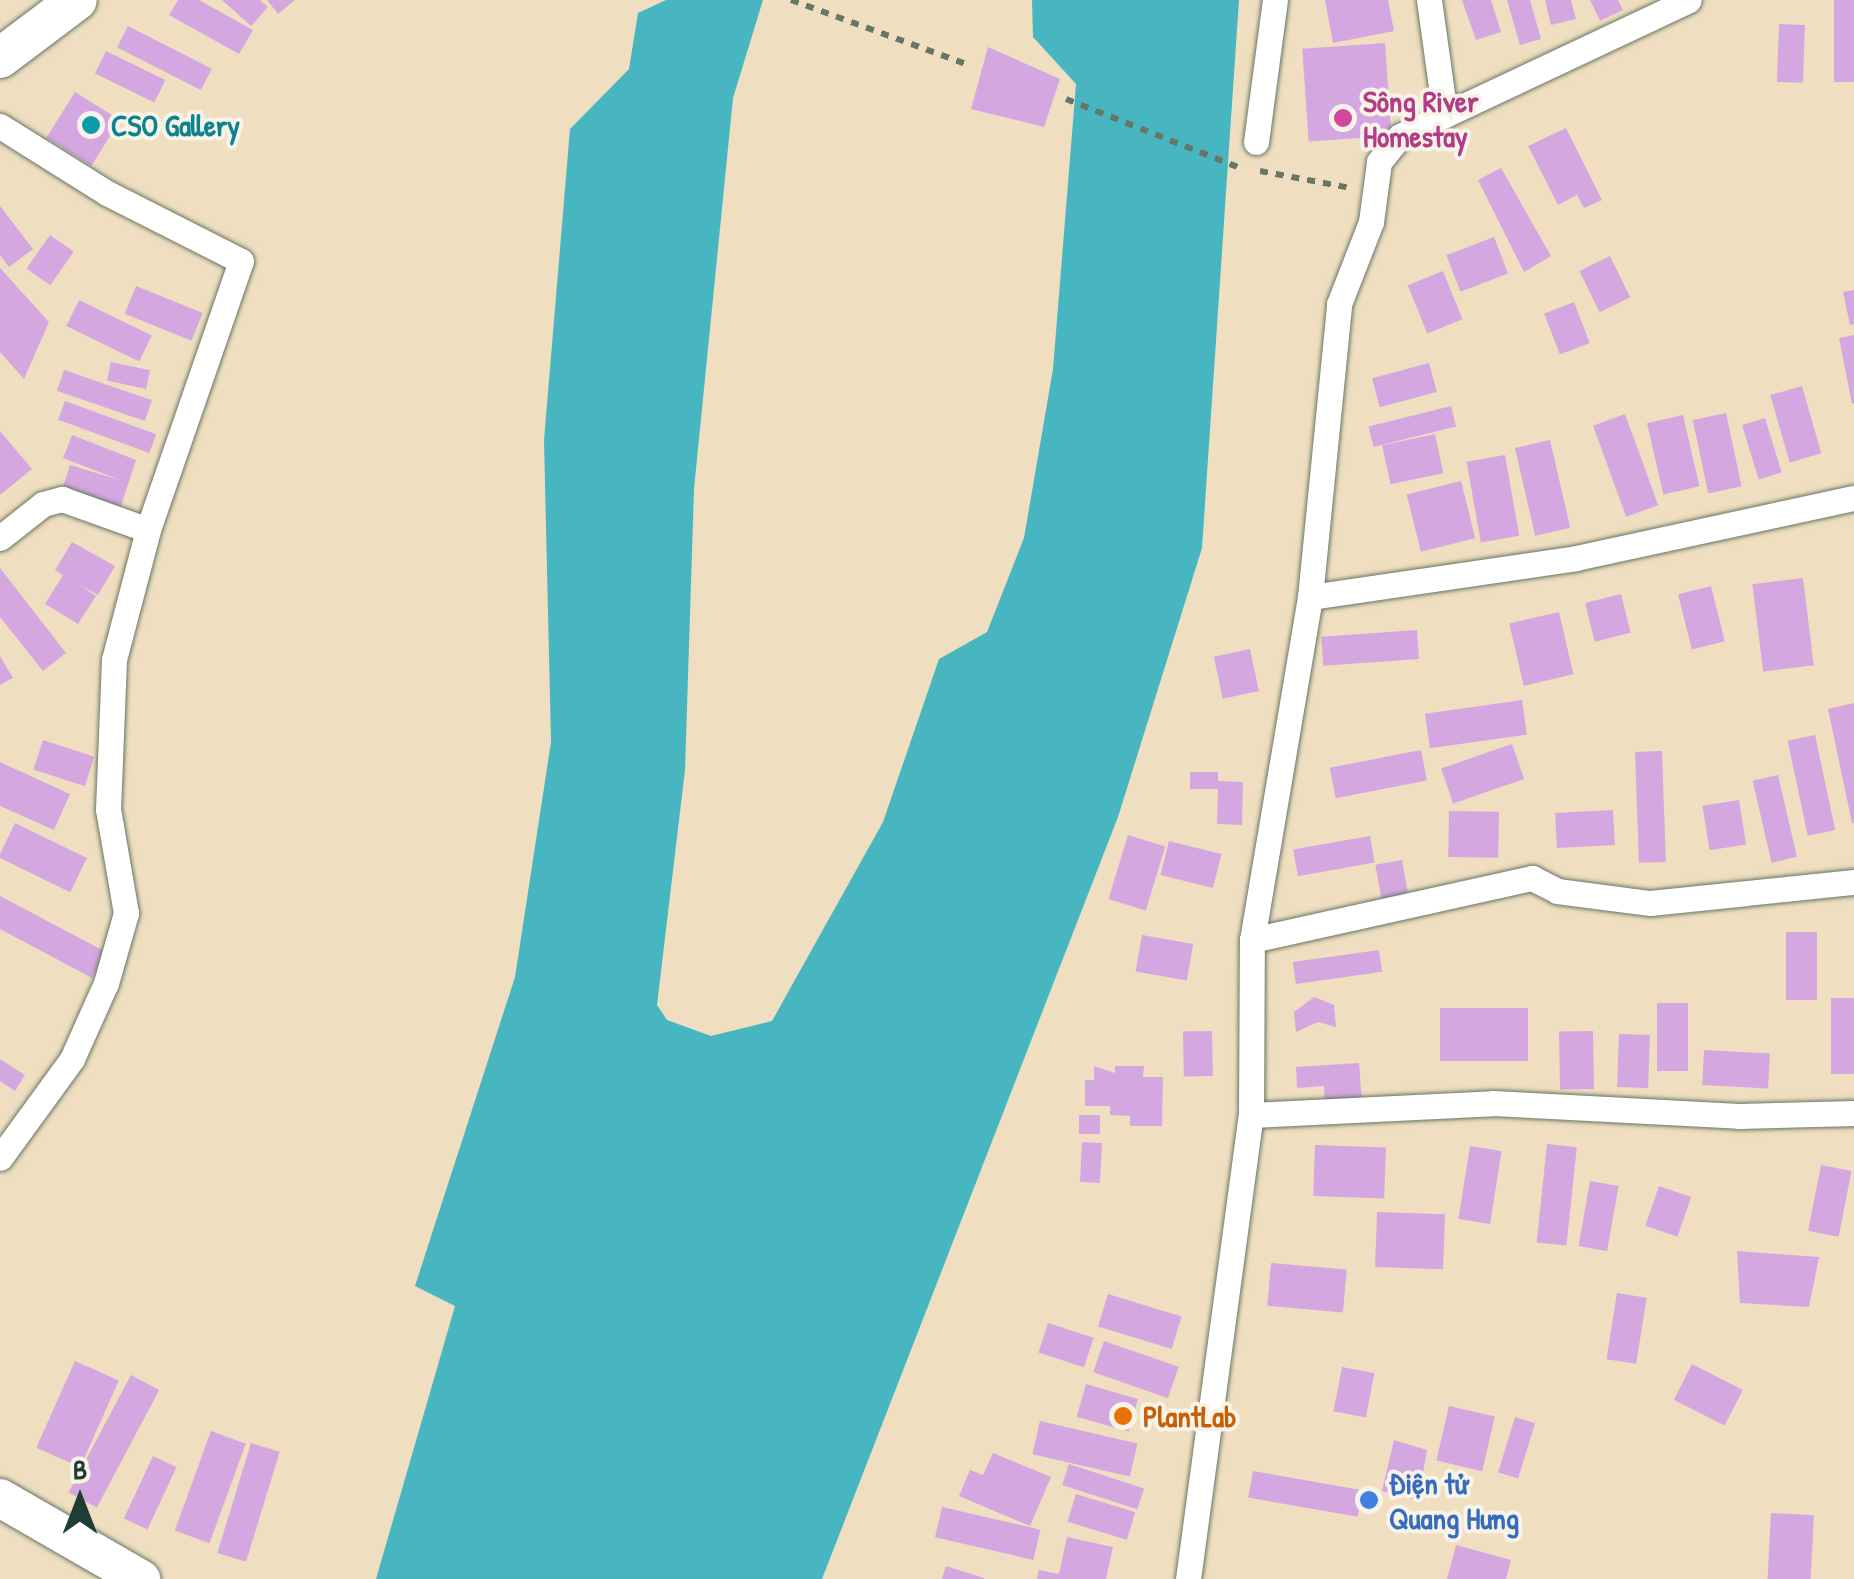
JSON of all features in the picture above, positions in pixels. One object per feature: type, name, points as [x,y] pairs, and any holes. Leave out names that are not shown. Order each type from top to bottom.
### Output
[{"type":"main road","points":[[0,58],[78,0]]},
{"type":"street","points":[[1256,142],[1275,0]]},
{"type":"street","points":[[1428,0],[1445,116]]},
{"type":"street","points":[[1188,1579],[1251,1115],[1252,940],[1310,597],[1339,304],[1364,250],[1377,192],[1379,162],[1400,136],[1689,0]]},
{"type":"street","points":[[0,126],[107,193],[242,261],[148,530],[114,660],[108,809],[126,913],[106,983],[72,1058],[0,1158]]},
{"type":"street","points":[[1310,597],[1576,558],[1854,498]]},
{"type":"street","points":[[0,538],[43,504],[62,499],[148,530]]},
{"type":"street","points":[[1252,940],[1532,878],[1557,892],[1650,903],[1854,882]]},
{"type":"street","points":[[1251,1115],[1493,1102],[1720,1116],[1854,1113]]},
{"type":"street","points":[[1,1502],[141,1579]]},
{"type":"path","points":[[791,0],[966,64]]},
{"type":"path","points":[[1066,100],[1239,167],[1377,192]]},
{"type":"water","points":[[666,0],[763,0],[733,98],[694,489],[685,770],[657,1005],[667,1020],[711,1036],[772,1021],[883,822],[939,659],[987,632],[1024,538],[1053,369],[1076,84],[1033,37],[1032,0],[1239,0],[1202,548],[1118,817],[822,1579],[376,1579],[455,1306],[415,1286],[515,977],[551,742],[544,440],[570,129],[629,69],[638,13]]},
{"type":"building","points":[[178,0],[199,0],[253,30],[239,54],[169,15]]},
{"type":"building","points":[[222,0],[260,0],[268,7],[251,26]]},
{"type":"building","points":[[267,0],[295,0],[278,14]]},
{"type":"building","points":[[1325,0],[1388,0],[1394,31],[1333,43]]},
{"type":"building","points":[[1462,0],[1491,0],[1501,32],[1476,40]]},
{"type":"building","points":[[1507,0],[1530,0],[1541,39],[1520,45]]},
{"type":"building","points":[[1545,0],[1571,0],[1576,19],[1551,25]]},
{"type":"building","points":[[1590,0],[1618,0],[1623,10],[1600,21]]},
{"type":"building","points":[[1834,0],[1854,0],[1854,82],[1834,82]]},
{"type":"building","points":[[1779,24],[1805,25],[1803,83],[1777,82]]},
{"type":"building","points":[[128,26],[212,69],[201,90],[117,47]]},
{"type":"building","points":[[1385,43],[1391,136],[1309,142],[1302,49]]},
{"type":"building","points":[[988,47],[1060,79],[1044,127],[971,109]]},
{"type":"building","points":[[106,51],[165,80],[154,102],[95,73]]},
{"type":"building","points":[[75,92],[120,120],[91,166],[46,138]]},
{"type":"building","points":[[1566,128],[1602,200],[1584,208],[1577,195],[1558,205],[1528,146]]},
{"type":"building","points":[[1501,168],[1551,256],[1524,272],[1478,180]]},
{"type":"building","points":[[0,206],[33,249],[9,267],[0,255]]},
{"type":"building","points":[[50,235],[74,252],[50,285],[26,269]]},
{"type":"building","points":[[1494,237],[1508,273],[1460,292],[1446,255]]},
{"type":"building","points":[[1610,256],[1630,297],[1600,312],[1579,271]]},
{"type":"building","points":[[0,268],[49,322],[24,379],[0,352]]},
{"type":"building","points":[[1443,271],[1462,319],[1427,333],[1408,285]]},
{"type":"building","points":[[136,286],[203,313],[192,341],[125,314]]},
{"type":"building","points":[[1854,290],[1854,324],[1850,325],[1843,292]]},
{"type":"building","points":[[79,300],[152,336],[139,362],[66,326]]},
{"type":"building","points":[[1574,302],[1590,343],[1560,355],[1544,313]]},
{"type":"building","points":[[1854,335],[1854,403],[1852,404],[1839,338]]},
{"type":"building","points":[[111,362],[150,370],[146,389],[107,381]]},
{"type":"building","points":[[1429,363],[1437,392],[1380,407],[1372,378]]},
{"type":"building","points":[[64,370],[152,400],[145,421],[57,391]]},
{"type":"building","points":[[1802,386],[1821,453],[1790,462],[1770,395]]},
{"type":"building","points":[[65,401],[156,434],[149,453],[58,420]]},
{"type":"building","points":[[1451,406],[1456,426],[1374,447],[1369,427]]},
{"type":"building","points":[[1726,413],[1742,486],[1708,493],[1693,420]]},
{"type":"building","points":[[1625,414],[1658,505],[1626,517],[1593,426]]},
{"type":"building","points":[[1683,415],[1699,486],[1663,494],[1647,423]]},
{"type":"building","points":[[1765,418],[1782,473],[1759,480],[1742,425]]},
{"type":"building","points":[[0,431],[32,469],[0,495]]},
{"type":"building","points":[[1435,434],[1443,473],[1390,484],[1382,445]]},
{"type":"building","points":[[72,435],[136,460],[120,509],[62,490],[70,465],[120,480],[63,458]]},
{"type":"building","points":[[1550,440],[1570,528],[1535,536],[1515,448]]},
{"type":"building","points":[[1505,455],[1519,536],[1481,543],[1467,462]]},
{"type":"building","points":[[1461,481],[1475,538],[1421,552],[1407,495]]},
{"type":"building","points":[[72,542],[115,566],[98,595],[80,585],[96,596],[78,624],[45,604],[63,575],[55,570]]},
{"type":"building","points":[[0,568],[66,653],[43,671],[0,617]]},
{"type":"building","points":[[1803,578],[1814,665],[1763,672],[1752,584]]},
{"type":"building","points":[[1711,586],[1725,641],[1692,650],[1678,594]]},
{"type":"building","points":[[1621,594],[1631,633],[1595,642],[1585,603]]},
{"type":"building","points":[[1559,612],[1573,674],[1524,686],[1509,623]]},
{"type":"building","points":[[1417,630],[1419,659],[1323,666],[1321,637]]},
{"type":"building","points":[[1250,649],[1259,691],[1223,699],[1214,657]]},
{"type":"building","points":[[0,656],[13,678],[0,685]]},
{"type":"building","points":[[1522,700],[1527,735],[1430,748],[1425,714]]},
{"type":"building","points":[[1854,703],[1854,823],[1852,823],[1828,709]]},
{"type":"building","points":[[1815,735],[1835,830],[1808,836],[1788,741]]},
{"type":"building","points":[[43,740],[94,757],[85,786],[33,769]]},
{"type":"building","points":[[1512,744],[1524,779],[1453,803],[1441,768]]},
{"type":"building","points":[[1421,750],[1427,780],[1336,798],[1330,768]]},
{"type":"building","points":[[1662,751],[1666,862],[1639,863],[1635,752]]},
{"type":"building","points":[[0,762],[70,794],[54,830],[0,806]]},
{"type":"building","points":[[1190,772],[1218,772],[1218,781],[1243,782],[1242,825],[1217,824],[1218,789],[1190,789]]},
{"type":"building","points":[[1778,775],[1797,857],[1772,863],[1753,781]]},
{"type":"building","points":[[1739,800],[1746,844],[1709,850],[1702,806]]},
{"type":"building","points":[[1613,810],[1615,845],[1557,848],[1555,813]]},
{"type":"building","points":[[1449,811],[1499,812],[1498,858],[1448,857]]},
{"type":"building","points":[[15,823],[87,858],[70,892],[0,858]]},
{"type":"building","points":[[1128,835],[1165,846],[1146,910],[1108,899]]},
{"type":"building","points":[[1370,836],[1375,863],[1298,876],[1293,850]]},
{"type":"building","points":[[1169,841],[1221,854],[1213,888],[1161,875]]},
{"type":"building","points":[[1402,860],[1408,894],[1381,899],[1375,865]]},
{"type":"building","points":[[0,896],[106,952],[92,978],[0,929]]},
{"type":"building","points":[[1786,932],[1817,932],[1817,1000],[1786,1000]]},
{"type":"building","points":[[1142,935],[1193,944],[1187,980],[1136,971]]},
{"type":"building","points":[[1379,950],[1382,972],[1296,984],[1293,962]]},
{"type":"building","points":[[1314,997],[1334,1005],[1336,1027],[1318,1022],[1296,1032],[1294,1012]]},
{"type":"building","points":[[1831,998],[1854,998],[1854,1074],[1831,1074]]},
{"type":"building","points":[[1657,1003],[1688,1003],[1688,1071],[1657,1071]]},
{"type":"building","points":[[1440,1008],[1528,1008],[1528,1061],[1440,1061]]},
{"type":"building","points":[[1212,1031],[1213,1076],[1184,1076],[1183,1032]]},
{"type":"building","points":[[1593,1031],[1594,1089],[1560,1090],[1559,1032]]},
{"type":"building","points":[[1619,1034],[1650,1035],[1648,1088],[1617,1087]]},
{"type":"building","points":[[1704,1050],[1770,1053],[1768,1088],[1702,1085]]},
{"type":"building","points":[[0,1059],[25,1075],[15,1091],[0,1081]]},
{"type":"building","points":[[1359,1063],[1362,1102],[1325,1104],[1324,1086],[1297,1088],[1296,1067]]},
{"type":"building","points":[[1094,1066],[1115,1073],[1115,1066],[1144,1066],[1143,1077],[1163,1077],[1162,1126],[1130,1126],[1130,1116],[1110,1115],[1110,1106],[1085,1106],[1085,1080],[1094,1080]]},
{"type":"building","points":[[1079,1115],[1100,1115],[1100,1134],[1079,1134]]},
{"type":"building","points":[[1082,1142],[1102,1143],[1100,1183],[1080,1182]]},
{"type":"building","points":[[1547,1144],[1577,1147],[1566,1246],[1537,1242]]},
{"type":"building","points":[[1315,1145],[1386,1147],[1384,1198],[1313,1196]]},
{"type":"building","points":[[1470,1146],[1502,1151],[1490,1224],[1458,1219]]},
{"type":"building","points":[[1821,1165],[1851,1171],[1839,1237],[1808,1231]]},
{"type":"building","points":[[1590,1181],[1619,1186],[1607,1251],[1579,1246]]},
{"type":"building","points":[[1659,1186],[1691,1197],[1677,1237],[1645,1226]]},
{"type":"building","points":[[1377,1212],[1445,1214],[1443,1269],[1375,1267]]},
{"type":"building","points":[[1737,1251],[1819,1257],[1809,1307],[1740,1303]]},
{"type":"building","points":[[1271,1263],[1347,1270],[1343,1312],[1267,1306]]},
{"type":"building","points":[[1617,1293],[1647,1298],[1636,1364],[1607,1359]]},
{"type":"building","points":[[1108,1294],[1182,1317],[1172,1349],[1098,1327]]},
{"type":"building","points":[[1048,1323],[1094,1338],[1084,1367],[1038,1352]]},
{"type":"building","points":[[1104,1341],[1179,1367],[1168,1398],[1093,1372]]},
{"type":"building","points":[[75,1361],[119,1381],[80,1467],[36,1448]]},
{"type":"building","points":[[1692,1364],[1743,1390],[1725,1426],[1674,1400]]},
{"type":"building","points":[[1342,1367],[1374,1373],[1366,1417],[1333,1411]]},
{"type":"building","points":[[131,1375],[159,1390],[97,1507],[69,1492]]},
{"type":"building","points":[[1086,1384],[1138,1399],[1129,1432],[1077,1417]]},
{"type":"building","points":[[1449,1406],[1495,1417],[1482,1471],[1436,1461]]},
{"type":"building","points":[[1515,1417],[1535,1423],[1518,1479],[1498,1472]]},
{"type":"building","points":[[1040,1421],[1137,1443],[1130,1477],[1032,1454]]},
{"type":"building","points":[[211,1431],[246,1444],[210,1543],[175,1531]]},
{"type":"building","points":[[1394,1440],[1427,1450],[1418,1501],[1382,1491]]},
{"type":"building","points":[[251,1443],[280,1452],[246,1562],[217,1553]]},
{"type":"building","points":[[993,1453],[1051,1477],[1030,1526],[959,1496],[970,1470],[983,1475]]},
{"type":"building","points":[[153,1456],[177,1467],[147,1530],[124,1519]]},
{"type":"building","points":[[1069,1464],[1144,1488],[1137,1509],[1062,1485]]},
{"type":"building","points":[[1253,1471],[1362,1490],[1358,1517],[1248,1498]]},
{"type":"building","points":[[1076,1494],[1135,1512],[1127,1540],[1068,1522]]},
{"type":"building","points":[[942,1507],[1040,1530],[1033,1560],[935,1537]]},
{"type":"building","points":[[1771,1513],[1814,1515],[1811,1579],[1768,1579]]},
{"type":"building","points":[[1067,1537],[1113,1547],[1106,1579],[1037,1579],[1039,1570],[1059,1574]]},
{"type":"building","points":[[1456,1545],[1511,1560],[1506,1579],[1447,1579]]},
{"type":"building","points":[[946,1566],[984,1578],[984,1579],[942,1579]]},
{"type":"place","name":"Sông River Homestay","points":[[1343,118]]},
{"type":"place","name":"CSO Gallery","points":[[91,125]]},
{"type":"place","name":"PlantLab","points":[[1123,1416]]},
{"type":"place","name":"Điện tử Quang Hưng","points":[[1369,1500]]}]
